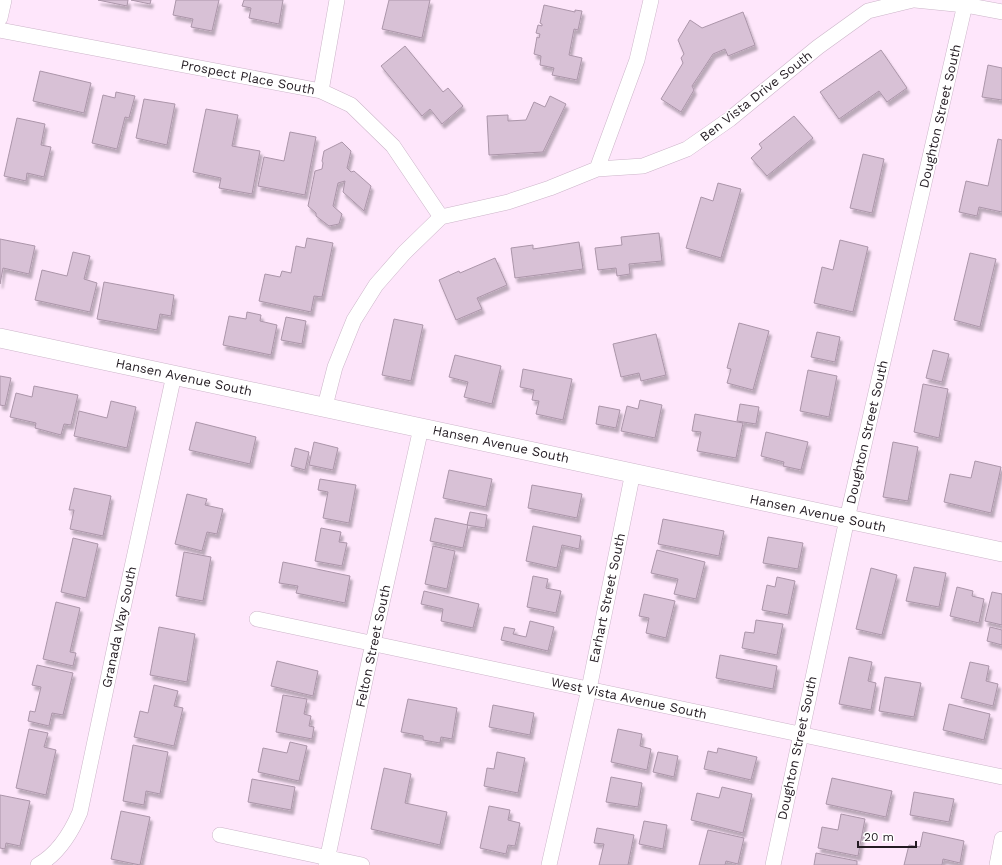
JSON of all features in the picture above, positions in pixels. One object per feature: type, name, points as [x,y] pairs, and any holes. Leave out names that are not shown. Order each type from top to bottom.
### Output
[{"type":"street","points":[[0,18],[4,0]]},
{"type":"street","points":[[321,91],[337,0]]},
{"type":"street","points":[[597,169],[636,60],[651,0]]},
{"type":"street","name":"Ben Vista Drive South","points":[[440,217],[508,202],[550,188],[597,169],[643,166],[687,149],[730,119],[818,47],[868,11],[914,0],[966,2],[1002,12]]},
{"type":"street","name":"Doughton Street South","points":[[773,865],[847,519],[966,2]]},
{"type":"street","name":"Prospect Place South","points":[[0,30],[321,91],[351,105],[393,146],[440,217]]},
{"type":"street","points":[[325,406],[335,367],[354,320],[376,285],[404,253],[440,217]]},
{"type":"street","name":"Hansen Avenue South","points":[[0,338],[325,406],[421,428],[633,472],[1002,552]]},
{"type":"street","name":"Granada Way South","points":[[38,865],[57,851],[71,830],[80,812],[174,375]]},
{"type":"street","name":"Felton Street South","points":[[327,862],[373,643],[421,428]]},
{"type":"street","name":"Earhart Street South","points":[[549,865],[588,689],[633,472]]},
{"type":"street","name":"West Vista Avenue South","points":[[257,619],[1002,777]]},
{"type":"street","points":[[220,835],[327,862],[362,865]]},
{"type":"street","points":[[996,865],[1002,839]]},
{"type":"building","points":[[98,0],[128,0],[127,6]]},
{"type":"building","points":[[131,0],[151,0],[150,4]]},
{"type":"building","points":[[176,0],[219,0],[212,31],[191,27],[193,19],[173,15]]},
{"type":"building","points":[[244,0],[283,0],[279,24],[249,18],[251,8],[242,6]]},
{"type":"building","points":[[389,0],[430,0],[422,38],[382,29]]},
{"type":"building","points":[[544,5],[575,12],[575,10],[582,11],[578,30],[574,29],[569,55],[582,58],[577,80],[552,75],[554,68],[540,65],[541,56],[534,54],[537,37],[539,38],[540,34],[536,33],[538,25],[542,26],[540,23]]},
{"type":"building","points":[[743,12],[755,45],[728,56],[725,49],[713,54],[692,86],[694,90],[681,112],[661,99],[683,63],[681,58],[684,54],[678,40],[690,20],[702,28]]},
{"type":"building","points":[[405,46],[443,92],[448,88],[463,106],[442,124],[430,109],[422,116],[381,66]]},
{"type":"building","points":[[881,50],[907,88],[887,102],[879,91],[839,119],[820,92]]},
{"type":"building","points":[[988,65],[1002,68],[1002,100],[982,97]]},
{"type":"building","points":[[40,71],[91,83],[84,113],[33,101]]},
{"type":"building","points":[[116,92],[135,96],[129,118],[125,117],[117,149],[92,143],[103,95],[115,98]]},
{"type":"building","points":[[550,96],[566,104],[543,152],[489,155],[487,116],[508,115],[508,121],[526,120],[534,102],[545,107]]},
{"type":"building","points":[[144,99],[175,104],[167,145],[136,138]]},
{"type":"building","points":[[206,109],[238,115],[232,146],[260,151],[252,194],[219,188],[221,178],[193,172]]},
{"type":"building","points":[[794,116],[813,138],[767,176],[751,158],[762,148],[759,144]]},
{"type":"building","points":[[17,118],[45,124],[41,145],[51,147],[44,177],[27,173],[26,181],[4,176]]},
{"type":"building","points":[[290,132],[316,137],[305,195],[258,186],[264,157],[284,161]]},
{"type":"building","points":[[998,139],[1002,140],[1002,212],[979,207],[977,216],[959,212],[966,181],[988,186]]},
{"type":"building","points":[[342,142],[351,151],[347,168],[351,172],[354,171],[371,186],[364,211],[343,192],[345,181],[338,183],[333,206],[342,214],[339,224],[329,226],[316,216],[316,213],[308,206],[315,171],[322,169],[324,151]]},
{"type":"building","points":[[863,154],[884,159],[872,213],[850,208]]},
{"type":"building","points":[[718,183],[741,189],[721,258],[686,248],[701,197],[713,201]]},
{"type":"building","points":[[659,233],[662,261],[629,264],[630,274],[617,276],[616,268],[598,270],[595,248],[622,245],[621,237]]},
{"type":"building","points":[[307,238],[333,243],[322,297],[314,296],[311,312],[259,301],[265,274],[280,277],[282,271],[291,273],[296,246],[305,248]]},
{"type":"building","points":[[0,239],[35,246],[29,274],[3,268],[0,284]]},
{"type":"building","points":[[840,240],[868,247],[853,312],[814,303],[822,267],[833,270]]},
{"type":"building","points":[[579,242],[583,269],[515,278],[511,248],[533,245],[533,249]]},
{"type":"building","points":[[73,252],[90,256],[84,279],[97,283],[90,312],[35,300],[42,270],[67,276]]},
{"type":"building","points":[[970,253],[996,259],[980,327],[954,320]]},
{"type":"building","points":[[495,258],[507,285],[477,298],[482,309],[456,320],[439,280]]},
{"type":"building","points":[[104,282],[174,295],[171,316],[160,314],[157,330],[97,319]]},
{"type":"building","points":[[247,312],[261,315],[260,321],[277,325],[271,355],[223,345],[229,316],[246,319]]},
{"type":"building","points":[[286,317],[306,321],[302,344],[281,340]]},
{"type":"building","points":[[394,319],[423,325],[411,381],[382,375]]},
{"type":"building","points":[[739,323],[769,331],[753,390],[727,383],[731,369],[727,368]]},
{"type":"building","points":[[817,332],[840,337],[835,362],[811,357]]},
{"type":"building","points":[[656,334],[666,375],[641,381],[639,373],[621,377],[613,344]]},
{"type":"building","points":[[933,350],[949,354],[942,382],[926,378]]},
{"type":"building","points":[[455,355],[501,366],[492,404],[464,397],[468,382],[449,377]]},
{"type":"building","points":[[523,369],[572,379],[563,420],[536,414],[539,401],[532,400],[534,390],[520,387]]},
{"type":"building","points":[[808,370],[837,376],[829,417],[800,411]]},
{"type":"building","points":[[0,376],[11,378],[5,406],[0,405]]},
{"type":"building","points":[[923,384],[948,389],[939,438],[914,432]]},
{"type":"building","points":[[34,386],[78,395],[71,425],[64,424],[61,435],[35,428],[36,423],[10,417],[16,393],[32,397]]},
{"type":"building","points":[[640,400],[662,405],[655,438],[621,431],[627,406],[638,409]]},
{"type":"building","points":[[111,401],[136,407],[127,448],[74,436],[79,411],[107,418]]},
{"type":"building","points":[[740,404],[759,407],[756,424],[737,421]]},
{"type":"building","points":[[599,406],[620,410],[616,428],[596,424]]},
{"type":"building","points":[[695,414],[743,423],[736,458],[697,451],[701,432],[692,431]]},
{"type":"building","points":[[196,422],[256,437],[250,464],[189,450]]},
{"type":"building","points":[[766,432],[808,442],[801,470],[783,466],[784,462],[761,456]]},
{"type":"building","points":[[314,442],[338,448],[333,470],[309,465]]},
{"type":"building","points":[[893,442],[918,447],[908,501],[883,497]]},
{"type":"building","points":[[295,448],[309,452],[305,470],[291,466]]},
{"type":"building","points":[[975,461],[1001,467],[991,513],[944,502],[950,474],[971,478]]},
{"type":"building","points":[[449,470],[492,479],[486,507],[443,498]]},
{"type":"building","points":[[320,479],[356,485],[349,523],[323,518],[328,492],[318,490]]},
{"type":"building","points":[[532,485],[582,494],[577,518],[528,508]]},
{"type":"building","points":[[74,488],[111,496],[103,536],[70,529],[74,510],[69,510]]},
{"type":"building","points":[[187,494],[207,499],[205,505],[223,509],[217,534],[207,532],[202,551],[175,544]]},
{"type":"building","points":[[470,512],[487,515],[485,528],[467,525]]},
{"type":"building","points":[[435,518],[468,525],[463,548],[430,541]]},
{"type":"building","points":[[663,519],[724,531],[719,556],[658,544]]},
{"type":"building","points":[[533,526],[581,536],[579,549],[562,545],[557,568],[526,561]]},
{"type":"building","points":[[321,528],[341,532],[339,542],[347,543],[342,566],[315,561]]},
{"type":"building","points":[[768,537],[803,543],[798,569],[763,563]]},
{"type":"building","points":[[73,538],[98,544],[86,598],[61,592]]},
{"type":"building","points":[[433,546],[455,551],[447,589],[425,584]]},
{"type":"building","points":[[657,550],[705,562],[696,599],[674,594],[678,579],[651,573]]},
{"type":"building","points":[[184,552],[211,557],[203,601],[176,596]]},
{"type":"building","points":[[283,562],[350,576],[345,603],[296,593],[298,586],[279,583]]},
{"type":"building","points":[[914,567],[946,573],[939,607],[906,601]]},
{"type":"building","points":[[871,568],[897,575],[882,635],[856,629]]},
{"type":"building","points":[[533,576],[548,579],[546,588],[561,591],[556,613],[527,607]]},
{"type":"building","points":[[777,577],[795,581],[788,615],[762,610],[767,585],[775,587]]},
{"type":"building","points":[[957,587],[973,591],[972,596],[984,599],[979,623],[950,616]]},
{"type":"building","points":[[424,591],[479,604],[473,628],[441,621],[443,609],[421,604]]},
{"type":"building","points":[[992,592],[1002,594],[1002,625],[985,621]]},
{"type":"building","points":[[644,594],[675,601],[666,638],[646,633],[649,618],[639,616]]},
{"type":"building","points":[[56,602],[80,608],[70,652],[76,653],[73,666],[43,659]]},
{"type":"building","points":[[756,620],[783,624],[777,655],[742,648],[745,632],[754,633]]},
{"type":"building","points":[[530,621],[554,627],[548,651],[501,640],[504,627],[515,629],[513,634],[526,637]]},
{"type":"building","points":[[159,627],[195,634],[187,682],[150,675]]},
{"type":"building","points":[[990,627],[1002,630],[1002,645],[987,641]]},
{"type":"building","points":[[720,655],[777,666],[773,689],[716,678]]},
{"type":"building","points":[[849,657],[872,662],[868,681],[876,683],[871,710],[839,704]]},
{"type":"building","points":[[277,661],[318,671],[313,696],[271,686]]},
{"type":"building","points":[[970,662],[989,666],[986,681],[998,684],[993,706],[961,698]]},
{"type":"building","points":[[37,665],[73,673],[63,715],[52,713],[49,726],[28,721],[30,711],[35,712],[41,687],[32,685]]},
{"type":"building","points":[[885,677],[921,683],[914,717],[879,711]]},
{"type":"building","points":[[154,685],[178,691],[174,706],[183,708],[174,746],[134,737],[140,711],[148,713]]},
{"type":"building","points":[[283,695],[307,699],[304,714],[311,716],[309,726],[314,727],[312,739],[276,732]]},
{"type":"building","points":[[408,699],[457,708],[452,739],[441,737],[440,743],[423,740],[423,736],[401,732]]},
{"type":"building","points":[[949,704],[990,714],[984,740],[943,730]]},
{"type":"building","points":[[493,705],[534,713],[530,735],[489,727]]},
{"type":"building","points":[[29,729],[48,733],[44,747],[56,750],[46,795],[16,788]]},
{"type":"building","points":[[618,729],[642,734],[640,746],[651,749],[647,770],[611,762]]},
{"type":"building","points":[[290,742],[307,746],[299,781],[258,772],[263,748],[287,753]]},
{"type":"building","points":[[133,745],[168,752],[160,794],[146,791],[144,805],[123,801]]},
{"type":"building","points":[[718,748],[757,757],[751,780],[704,769],[708,751],[717,753]]},
{"type":"building","points":[[497,752],[525,758],[518,793],[484,786],[487,768],[494,769]]},
{"type":"building","points":[[658,752],[678,756],[674,777],[653,772]]},
{"type":"building","points":[[384,768],[411,774],[405,803],[447,812],[440,845],[371,829]]},
{"type":"building","points":[[611,777],[642,783],[638,807],[606,802]]},
{"type":"building","points":[[832,778],[892,791],[886,817],[826,804]]},
{"type":"building","points":[[252,779],[295,787],[291,810],[248,802]]},
{"type":"building","points":[[722,787],[752,794],[743,833],[691,820],[697,793],[719,798]]},
{"type":"building","points":[[914,792],[954,799],[949,822],[910,815]]},
{"type":"building","points":[[0,795],[30,801],[20,846],[6,843],[5,849],[0,848]]},
{"type":"building","points":[[489,806],[510,810],[508,820],[520,823],[515,846],[508,845],[506,854],[480,848]]},
{"type":"building","points":[[121,811],[150,817],[140,865],[111,859]]},
{"type":"building","points":[[841,814],[865,819],[858,856],[818,848],[822,827],[838,830]]},
{"type":"building","points":[[644,821],[667,825],[663,849],[639,844]]},
{"type":"building","points":[[597,828],[634,835],[628,865],[599,865],[604,844],[594,843]]},
{"type":"building","points":[[708,830],[744,838],[738,864],[726,861],[725,865],[699,865]]},
{"type":"building","points":[[923,832],[964,841],[960,863],[943,859],[942,865],[904,865],[909,845],[920,847]]},
{"type":"building","points":[[816,853],[857,861],[857,865],[814,865]]}]
